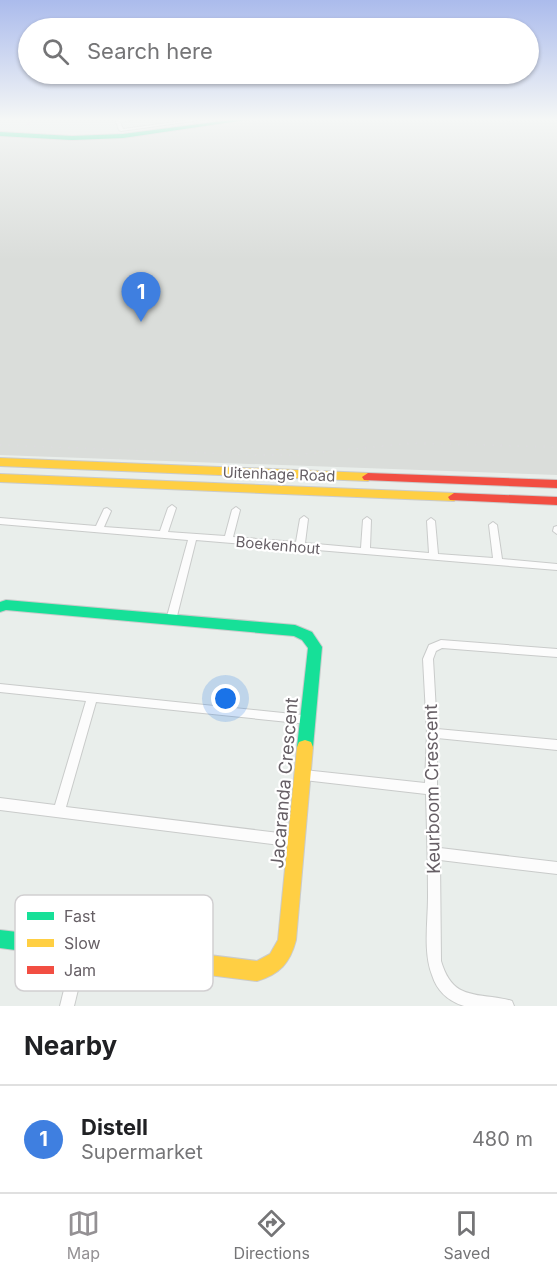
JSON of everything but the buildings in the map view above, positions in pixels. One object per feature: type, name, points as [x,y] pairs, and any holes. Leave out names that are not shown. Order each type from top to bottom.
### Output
[{"type":"street","name":"Uitenhage Road","points":[[0,462],[557,484]]},
{"type":"street","name":"Uitenhage Road","points":[[0,478],[557,501]]},
{"type":"street","points":[[163,535],[172,508]]},
{"type":"street","points":[[228,540],[236,510]]},
{"type":"street","points":[[99,529],[106,511]]},
{"type":"street","points":[[300,546],[304,519]]},
{"type":"street","name":"Boekenhout","points":[[0,520],[557,567]]},
{"type":"street","points":[[365,552],[367,520]]},
{"type":"street","points":[[431,521],[434,557]]},
{"type":"street","points":[[494,525],[498,562]]},
{"type":"street","points":[[171,620],[194,537]]},
{"type":"street","name":"Jacaranda Crescent","points":[[0,607],[6,605],[295,631],[308,636],[315,647],[287,940],[282,957],[276,964],[257,971],[213,966]]},
{"type":"street","name":"Keurboom Crescent","points":[[507,1006],[463,1000],[450,994],[440,981],[434,961],[434,853],[430,789],[432,733],[428,659],[429,653],[436,645],[452,644],[557,653]]},
{"type":"street","points":[[0,688],[308,719]]},
{"type":"street","points":[[58,810],[92,698]]},
{"type":"street","points":[[432,733],[557,745]]},
{"type":"street","points":[[304,775],[430,789]]},
{"type":"street","points":[[0,804],[296,841]]},
{"type":"street","points":[[434,853],[557,868]]},
{"type":"street","name":"Jacaranda Crescent","points":[[0,939],[15,941]]},
{"type":"street","points":[[67,1006],[71,991]]},
{"type":"shaded area","points":[[0,166],[557,166],[557,475],[0,455]]},
{"type":"railway","points":[[0,445],[259,455],[296,455],[411,443],[557,447]]},
{"type":"traffic: fast","points":[[0,607],[6,605],[295,631],[307,636],[315,647],[305,747]]},
{"type":"traffic: fast","points":[[0,939],[15,941]]},
{"type":"traffic: slow","points":[[0,462],[368,477]]},
{"type":"traffic: slow","points":[[0,478],[454,497]]},
{"type":"traffic: slow","points":[[213,966],[257,971],[273,964],[283,951],[287,940],[305,747]]},
{"type":"traffic: jam","points":[[368,477],[557,484]]},
{"type":"traffic: jam","points":[[454,497],[557,501]]},
{"type":"place","name":"Distell","points":[[141,322]]}]
